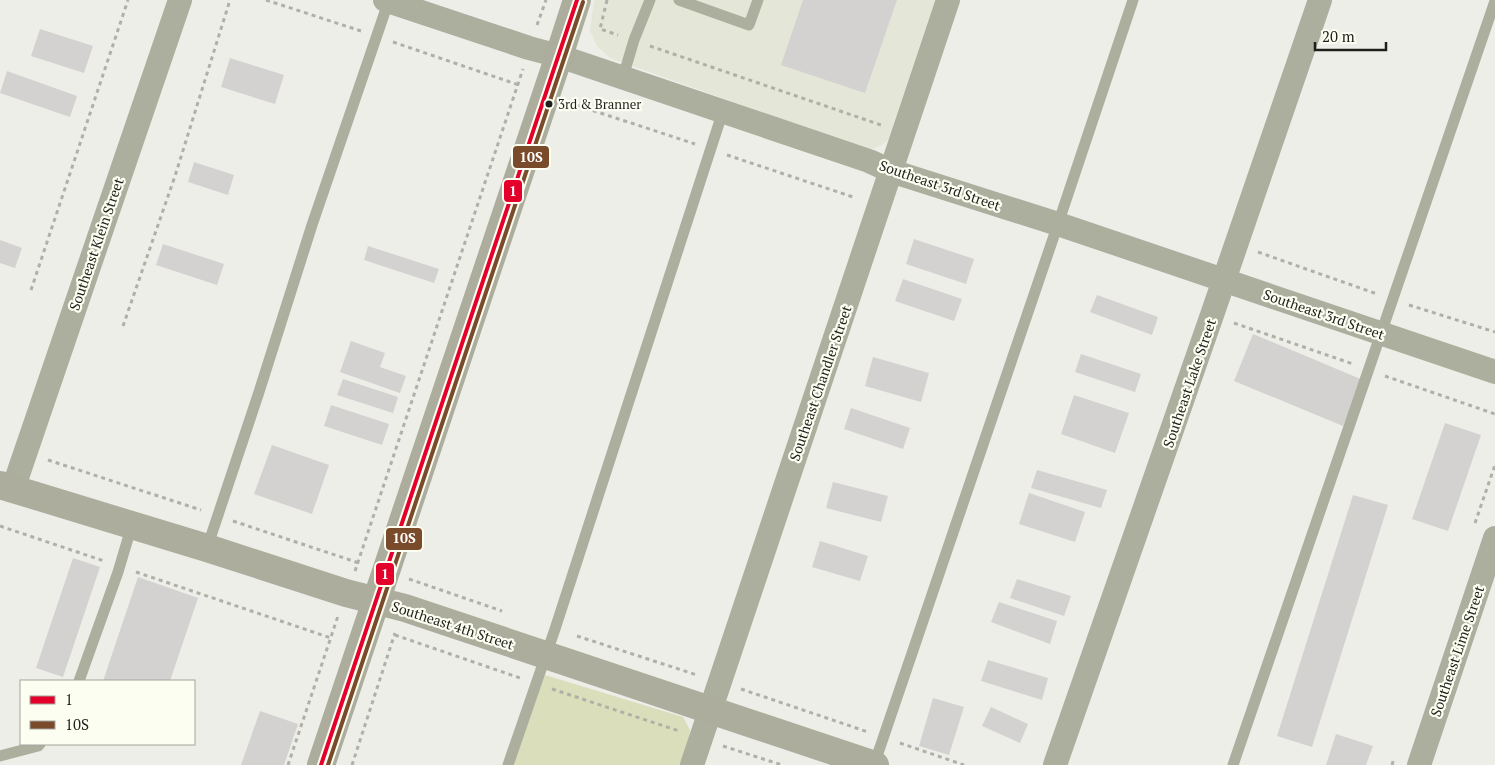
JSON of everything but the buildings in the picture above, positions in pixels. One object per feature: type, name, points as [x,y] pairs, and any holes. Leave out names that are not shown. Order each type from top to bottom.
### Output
[{"type":"street","name":"Southeast Klein Street","points":[[4,488],[25,452],[180,0]]},
{"type":"street","name":"Southeast 3rd Street","points":[[387,0],[723,111],[869,161],[891,171],[1058,224],[1495,372]]},
{"type":"street","points":[[321,765],[577,0]]},
{"type":"street","name":"Southeast Chandler Street","points":[[692,765],[948,0]]},
{"type":"street","name":"Southeast Lake Street","points":[[1055,765],[1320,0]]},
{"type":"street","name":"Southeast 4th Street","points":[[4,488],[207,548],[346,593],[405,608],[874,765]]},
{"type":"street","name":"Southeast Lime Street","points":[[1419,765],[1495,538]]},
{"type":"lane","points":[[207,548],[387,0]]},
{"type":"lane","points":[[623,78],[634,40],[650,0]]},
{"type":"lane","points":[[678,0],[749,25],[758,0]]},
{"type":"lane","points":[[874,765],[1133,0]]},
{"type":"lane","points":[[1233,765],[1495,1]]},
{"type":"lane","points":[[508,765],[555,629],[723,111]]},
{"type":"lane","points":[[79,680],[120,566],[132,525]]},
{"type":"lane","points":[[0,756],[39,745]]},
{"type":"path","points":[[31,290],[128,0]]},
{"type":"path","points":[[123,326],[175,176],[230,0]]},
{"type":"path","points":[[288,765],[516,94],[546,0]]},
{"type":"path","points":[[607,0],[600,29],[883,126]]},
{"type":"path","points":[[1236,244],[1393,300],[1495,332]]},
{"type":"path","points":[[25,452],[508,613]]},
{"type":"path","points":[[0,526],[388,656]]},
{"type":"path","points":[[352,765],[405,608]]},
{"type":"path","points":[[555,629],[720,682],[964,765]]},
{"type":"path","points":[[395,635],[782,765]]},
{"type":"shaded area","points":[[594,0],[935,0],[888,140],[880,146],[869,150],[610,58],[597,46],[590,31]]},
{"type":"green space","points":[[545,675],[683,717],[690,730],[688,747],[682,765],[513,765]]},
{"type":"transit line","name":"1","points":[[321,765],[577,0]]},
{"type":"transit line","name":"10S","points":[[328,765],[583,2]]},
{"type":"place","name":"3rd & Branner","points":[[549,104]]}]
